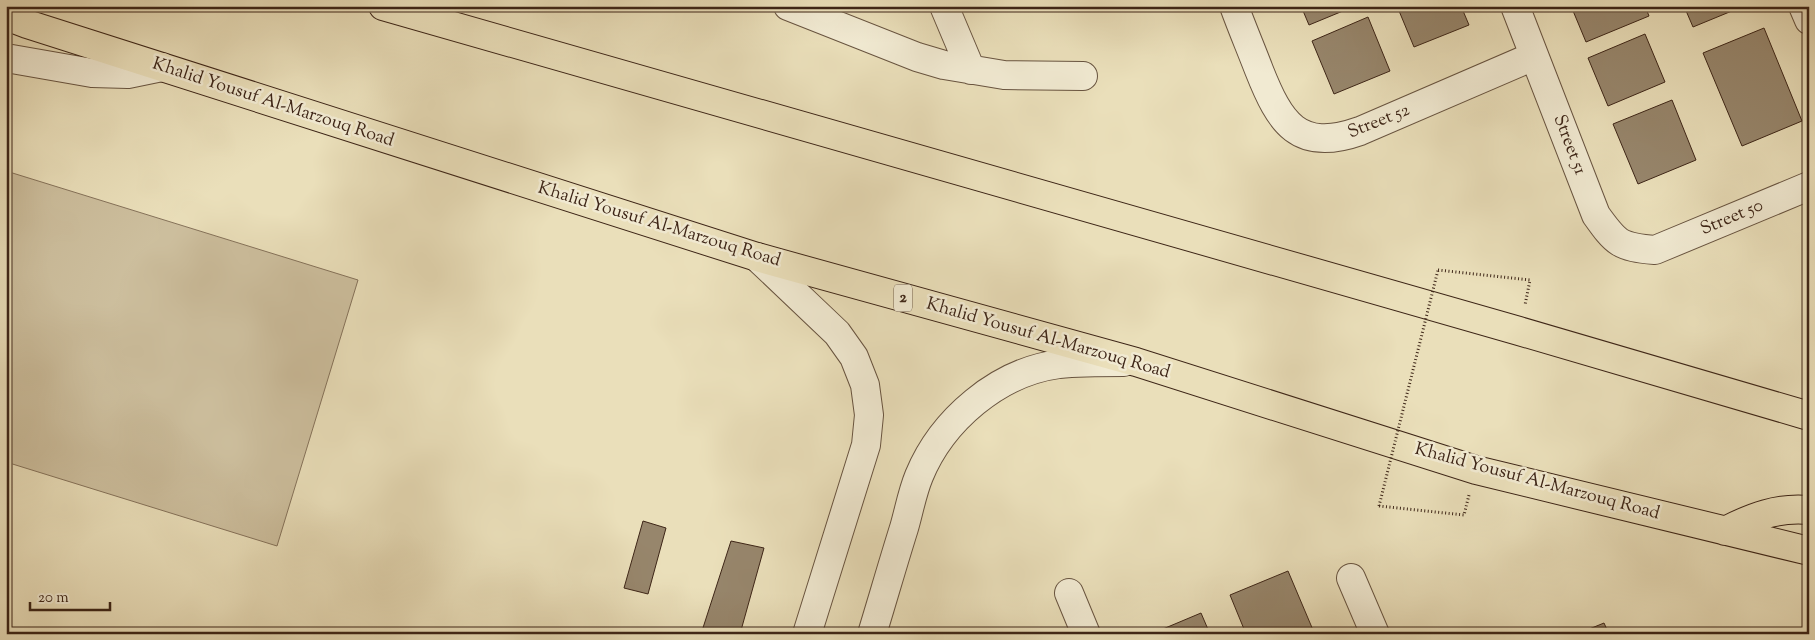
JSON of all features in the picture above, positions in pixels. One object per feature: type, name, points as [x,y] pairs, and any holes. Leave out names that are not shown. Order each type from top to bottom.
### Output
[{"type":"main road","points":[[383,6],[1472,317],[1809,416]]},
{"type":"main road","name":"Khalid Yousuf Al-Marzouq Road","points":[[13,21],[756,257],[1136,362],[1476,470],[1809,551]]},
{"type":"main road","points":[[1725,531],[1747,519],[1771,512],[1797,509],[1809,510]]},
{"type":"street","points":[[788,6],[917,57],[971,70],[1004,75],[1083,76]]},
{"type":"street","points":[[944,6],[971,70]]},
{"type":"street","name":"Street 52","points":[[1234,6],[1275,108],[1288,124],[1316,138],[1338,138],[1360,131],[1534,56]]},
{"type":"street","name":"Street 51","points":[[1515,6],[1596,215],[1612,238],[1631,248],[1655,250]]},
{"type":"street","points":[[1803,6],[1809,20]]},
{"type":"street","points":[[6,58],[92,73],[128,74],[162,67]]},
{"type":"street","name":"Street 50","points":[[1655,250],[1809,186]]},
{"type":"street","points":[[756,257],[837,333],[854,357],[865,385],[869,415],[866,445],[807,634]]},
{"type":"street","points":[[872,634],[919,477],[936,444],[960,415],[988,392],[1021,375],[1057,365],[1094,362],[1136,362]]},
{"type":"street","points":[[1351,578],[1375,634]]},
{"type":"street","points":[[1070,593],[1086,634]]},
{"type":"path","points":[[1464,515],[1379,506],[1438,270],[1530,280]]},
{"type":"shaded area","points":[[6,171],[358,280],[277,546],[6,462]]},
{"type":"building","points":[[1301,6],[1355,6],[1309,25]]},
{"type":"building","points":[[1397,6],[1461,6],[1469,25],[1414,47]]},
{"type":"building","points":[[1571,6],[1645,6],[1649,16],[1586,42]]},
{"type":"building","points":[[1684,6],[1744,6],[1693,27]]},
{"type":"building","points":[[1368,17],[1390,71],[1334,94],[1312,41]]},
{"type":"building","points":[[1764,28],[1802,121],[1742,146],[1703,53]]},
{"type":"building","points":[[1645,34],[1665,82],[1608,106],[1588,58]]},
{"type":"building","points":[[1672,100],[1696,160],[1638,184],[1613,124]]},
{"type":"building","points":[[643,521],[666,528],[648,594],[624,588]]},
{"type":"building","points":[[731,541],[764,548],[740,634],[701,634]]},
{"type":"building","points":[[1288,571],[1313,630],[1304,634],[1246,634],[1230,595]]},
{"type":"building","points":[[1201,613],[1210,634],[1151,634]]},
{"type":"building","points":[[1604,623],[1609,634],[1577,634]]}]
